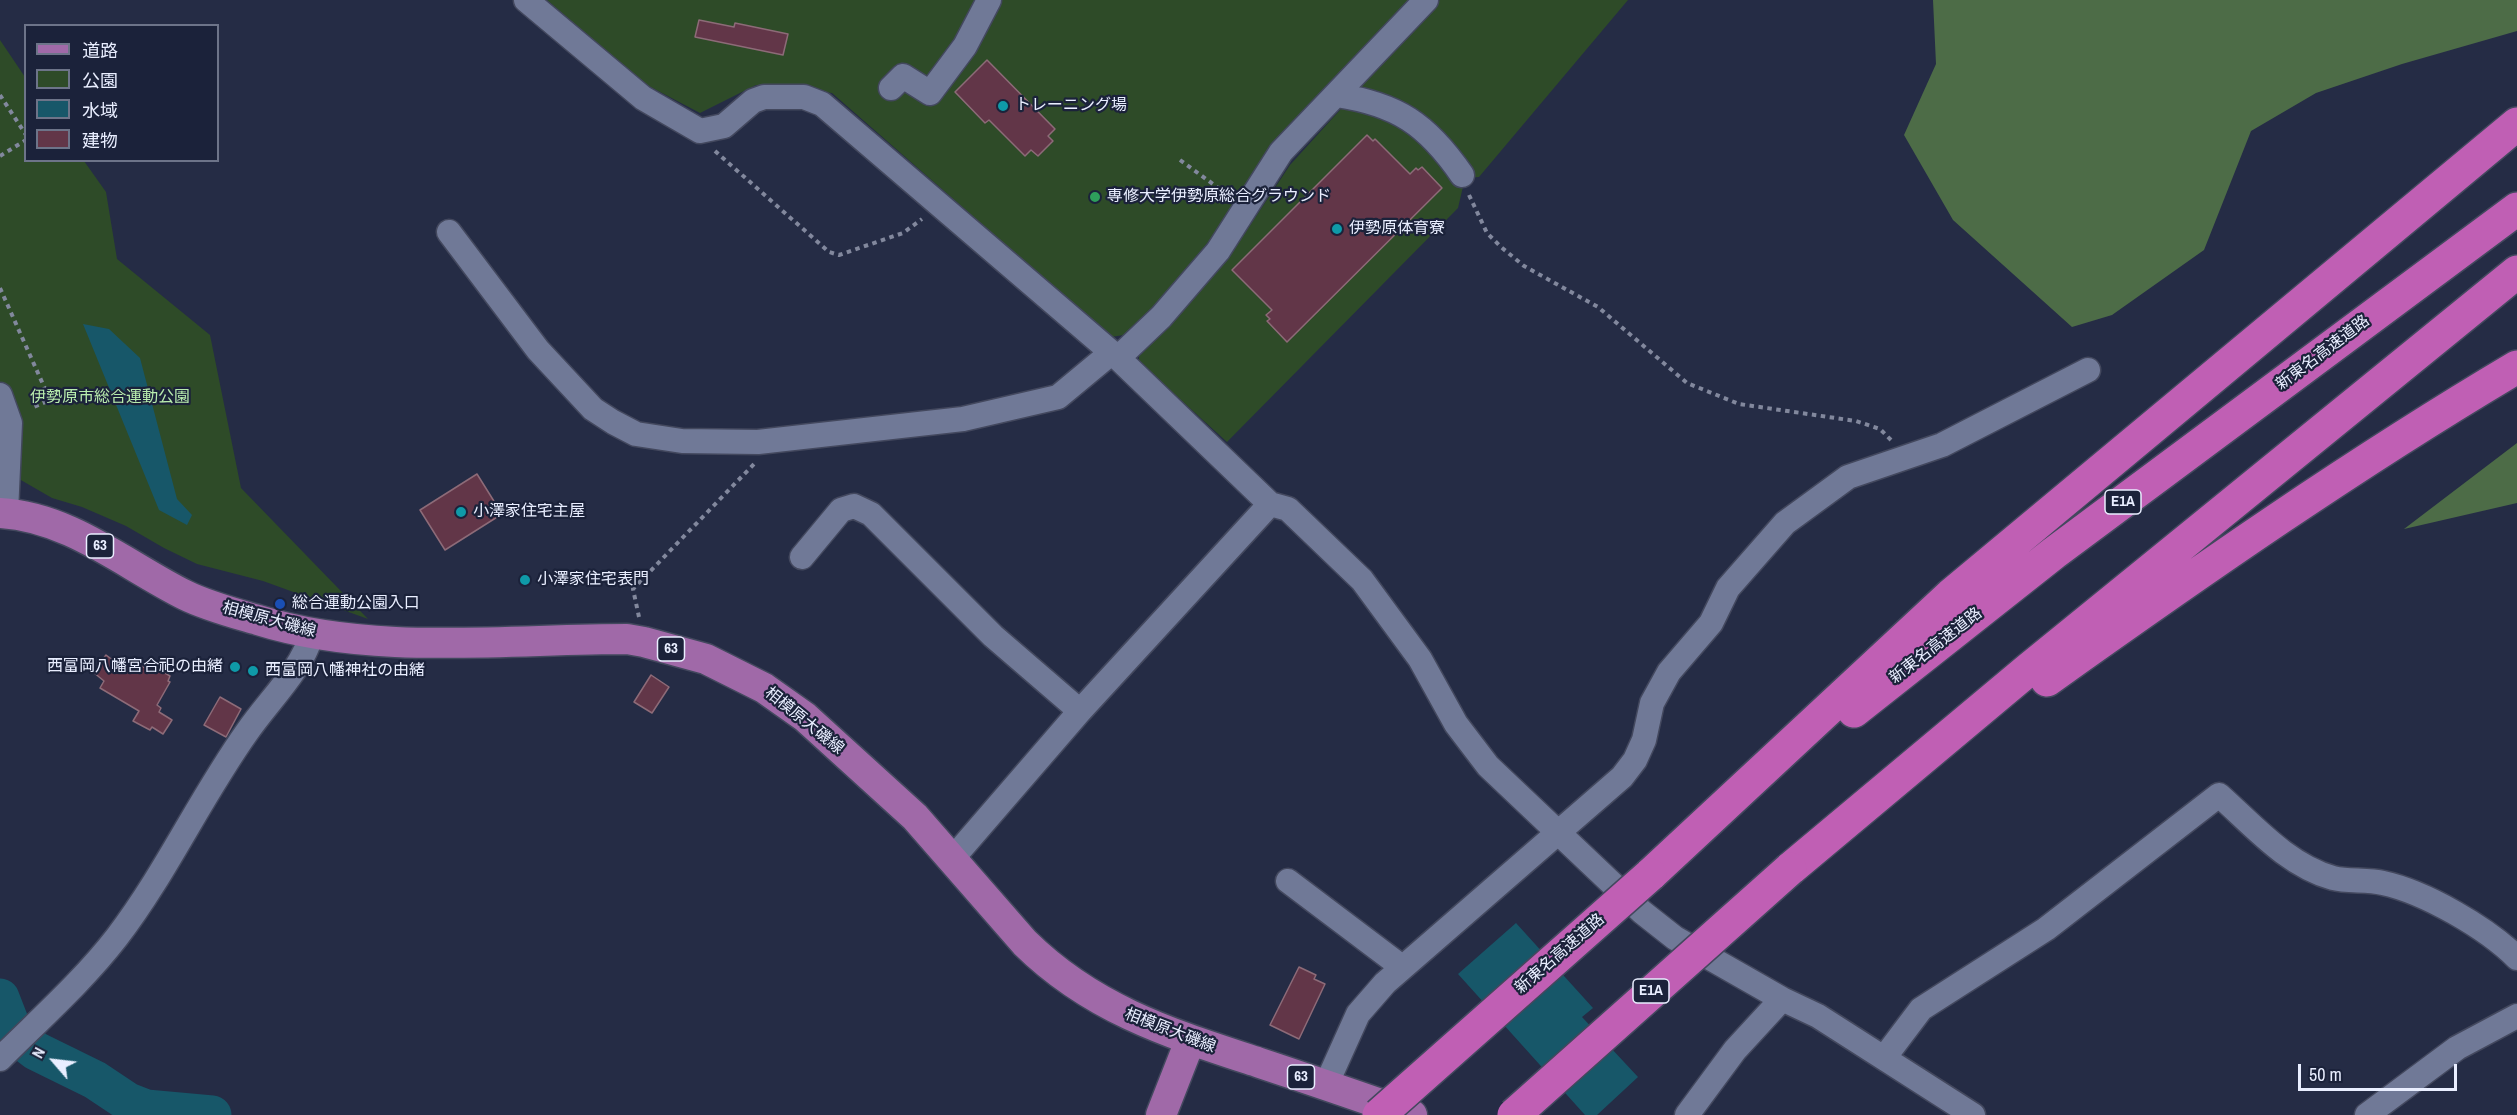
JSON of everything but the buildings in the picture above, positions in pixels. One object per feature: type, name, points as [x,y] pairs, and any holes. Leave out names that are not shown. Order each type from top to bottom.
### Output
[{"type":"highway","points":[[1734,802],[1876,663],[1996,556],[2517,124]]},
{"type":"highway","name":"新東名高速道路","points":[[1380,1115],[1734,802],[2054,554],[2517,208]]},
{"type":"highway","points":[[1793,873],[2029,669],[2517,272]]},
{"type":"highway","points":[[1793,873],[2043,682],[2175,589],[2374,456],[2517,367]]},
{"type":"highway","name":"E1A","points":[[1514,1115],[1662,981],[1750,916],[1793,873]]},
{"type":"main road","name":"相模原大磯線","points":[[3,513],[50,524],[95,543],[186,596],[259,621],[312,634],[424,642],[582,639],[644,642],[706,659],[764,688],[804,717],[885,788],[953,858],[1042,960],[1080,989],[1128,1016],[1190,1041],[1412,1115]]},
{"type":"main road","points":[[1161,1115],[1190,1041]]},
{"type":"street","points":[[526,0],[643,98],[700,131],[724,126],[753,101],[764,97],[804,97],[822,104],[1114,356],[1270,504],[1288,509],[1362,580],[1420,659],[1456,724],[1481,758],[1642,912],[1675,938],[1782,999],[1818,1016],[1973,1115]]},
{"type":"street","points":[[891,88],[903,76],[930,93],[965,46],[989,0]]},
{"type":"street","points":[[449,232],[538,350],[592,409],[636,434],[682,441],[758,442],[963,419],[1058,397],[1114,356],[1161,317],[1218,251],[1281,152],[1426,0]]},
{"type":"street","points":[[1336,95],[1385,105],[1422,127],[1444,150],[1462,175]]},
{"type":"street","points":[[1326,1085],[1359,1014],[1402,967],[1622,777],[1635,760],[1644,740],[1652,703],[1669,672],[1711,623],[1728,588],[1785,523],[1848,477],[1942,445],[2088,370]]},
{"type":"street","points":[[0,395],[10,423],[3,513]]},
{"type":"street","points":[[953,858],[1080,711],[1270,504]]},
{"type":"street","points":[[802,557],[841,510],[854,506],[870,514],[993,636],[1080,711]]},
{"type":"street","points":[[0,1059],[75,984],[117,937],[149,890],[246,732],[306,653],[312,634]]},
{"type":"street","points":[[1884,1058],[1921,1009],[2046,929],[2219,795],[2291,859],[2333,878],[2382,883],[2421,895],[2502,943],[2517,958]]},
{"type":"street","points":[[1301,883],[1402,967]]},
{"type":"street","points":[[1687,1115],[1735,1050],[1782,999]]},
{"type":"street","points":[[2367,1115],[2457,1048],[2517,1016]]},
{"type":"path","points":[[0,95],[24,132]]},
{"type":"path","points":[[700,131],[701,139],[830,252],[839,255],[903,233],[939,206]]},
{"type":"path","points":[[0,156],[24,141]]},
{"type":"path","points":[[1180,160],[1246,208]]},
{"type":"path","points":[[1462,175],[1474,208],[1487,233],[1501,247],[1524,266],[1598,307],[1687,383],[1739,404],[1856,421],[1880,429],[1891,439],[1898,460]]},
{"type":"path","points":[[0,288],[50,400],[31,408]]},
{"type":"path","points":[[644,642],[633,589],[778,440]]},
{"type":"green space","name":"専修大学伊勢原総合グラウンド","points":[[547,0],[1411,0],[1142,321],[1124,335],[1111,337],[832,93],[756,85],[700,113],[643,83]]},
{"type":"green space","name":"専修大学伊勢原総合グラウンド","points":[[1440,0],[1628,0],[1479,177],[1465,178],[1458,208],[1227,442],[1139,362],[1139,351],[1167,326],[1231,254],[1290,165]]},
{"type":"green space","points":[[1933,0],[2517,0],[2517,31],[2402,64],[2316,93],[2251,131],[2204,250],[2112,315],[2072,327],[1953,220],[1904,135],[1936,64]]},
{"type":"green space","name":"伊勢原市総合運動公園","points":[[0,40],[24,76],[24,162],[85,162],[106,192],[117,259],[210,335],[241,488],[368,619],[263,581],[197,564],[126,526],[82,507],[52,498],[0,468]]},
{"type":"green space","points":[[2517,443],[2517,503],[2404,529]]},
{"type":"water","points":[[83,324],[109,329],[140,358],[177,499],[192,515],[187,525],[159,510]]},
{"type":"water","points":[[1516,923],[1593,1008],[1582,1017],[1638,1077],[1597,1115],[1585,1115],[1458,974]]},
{"type":"waterway","points":[[0,998],[14,1034],[36,1051],[95,1080],[128,1102],[146,1109],[212,1115]]},
{"type":"place","name":"トレーニング場","points":[[1003,106]]},
{"type":"place","name":"専修大学伊勢原総合グラウンド","points":[[1095,197]]},
{"type":"place","name":"伊勢原体育寮","points":[[1337,229]]},
{"type":"place","name":"小澤家住宅主屋","points":[[461,512]]},
{"type":"place","name":"小澤家住宅表門","points":[[525,580]]},
{"type":"place","name":"総合運動公園入口","points":[[280,604]]},
{"type":"place","name":"西富岡八幡宮合祀の由緒","points":[[235,667]]},
{"type":"place","name":"西富岡八幡神社の由緒","points":[[253,671]]}]
